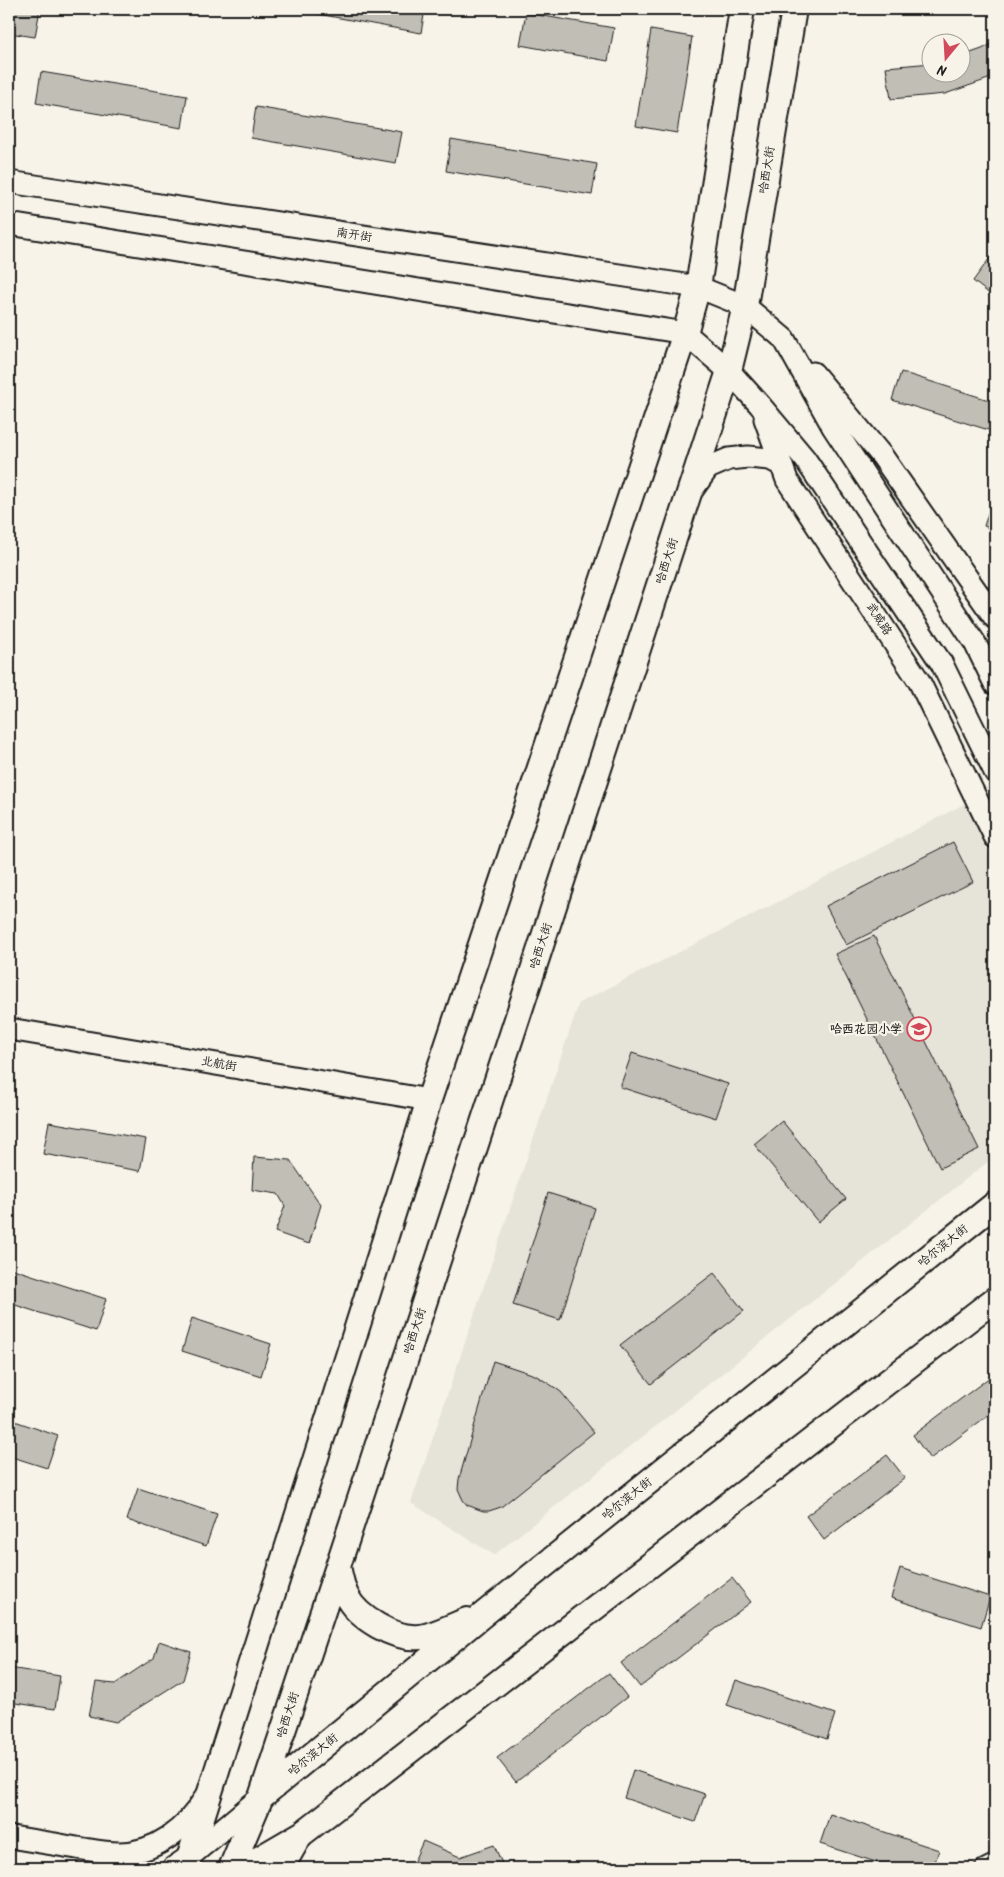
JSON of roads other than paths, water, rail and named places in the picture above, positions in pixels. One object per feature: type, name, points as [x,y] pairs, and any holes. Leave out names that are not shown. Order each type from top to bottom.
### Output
[{"type":"main road","points":[[183,1864],[211,1790],[429,1100],[698,287],[742,9]]},
{"type":"main road","name":"哈西大街","points":[[231,1868],[261,1797],[338,1566],[729,371],[745,306],[794,9]]},
{"type":"main road","name":"南开街","points":[[9,182],[698,287]]},
{"type":"main road","points":[[9,224],[684,333]]},
{"type":"main road","points":[[698,287],[745,306],[784,339],[882,456],[995,618]]},
{"type":"main road","name":"武威路","points":[[684,333],[729,371],[805,459],[942,664],[995,772]]},
{"type":"main road","points":[[784,339],[834,427],[975,643],[995,684]]},
{"type":"main road","name":"武威路","points":[[759,404],[787,480],[919,681],[995,837]]},
{"type":"main road","points":[[687,498],[708,468],[729,459],[748,457],[770,459],[782,466]]},
{"type":"main road","name":"北航街","points":[[9,1029],[429,1100]]},
{"type":"main road","name":"哈尔滨大街","points":[[261,1797],[485,1613],[995,1204]]},
{"type":"main road","points":[[243,1868],[303,1833],[995,1299]]},
{"type":"main road","points":[[338,1566],[347,1597],[361,1614],[376,1625],[401,1635],[420,1637],[485,1613]]},
{"type":"main road","points":[[9,1837],[104,1852],[119,1853],[142,1850],[163,1841],[180,1829],[197,1811],[211,1790]]},
{"type":"main road","points":[[183,1864],[261,1797]]},
{"type":"main road","points":[[284,1868],[303,1833]]},
{"type":"street","points":[[983,1868],[995,1862]]},
{"type":"place","name":"哈西花园小学","points":[[919,1029]]}]
